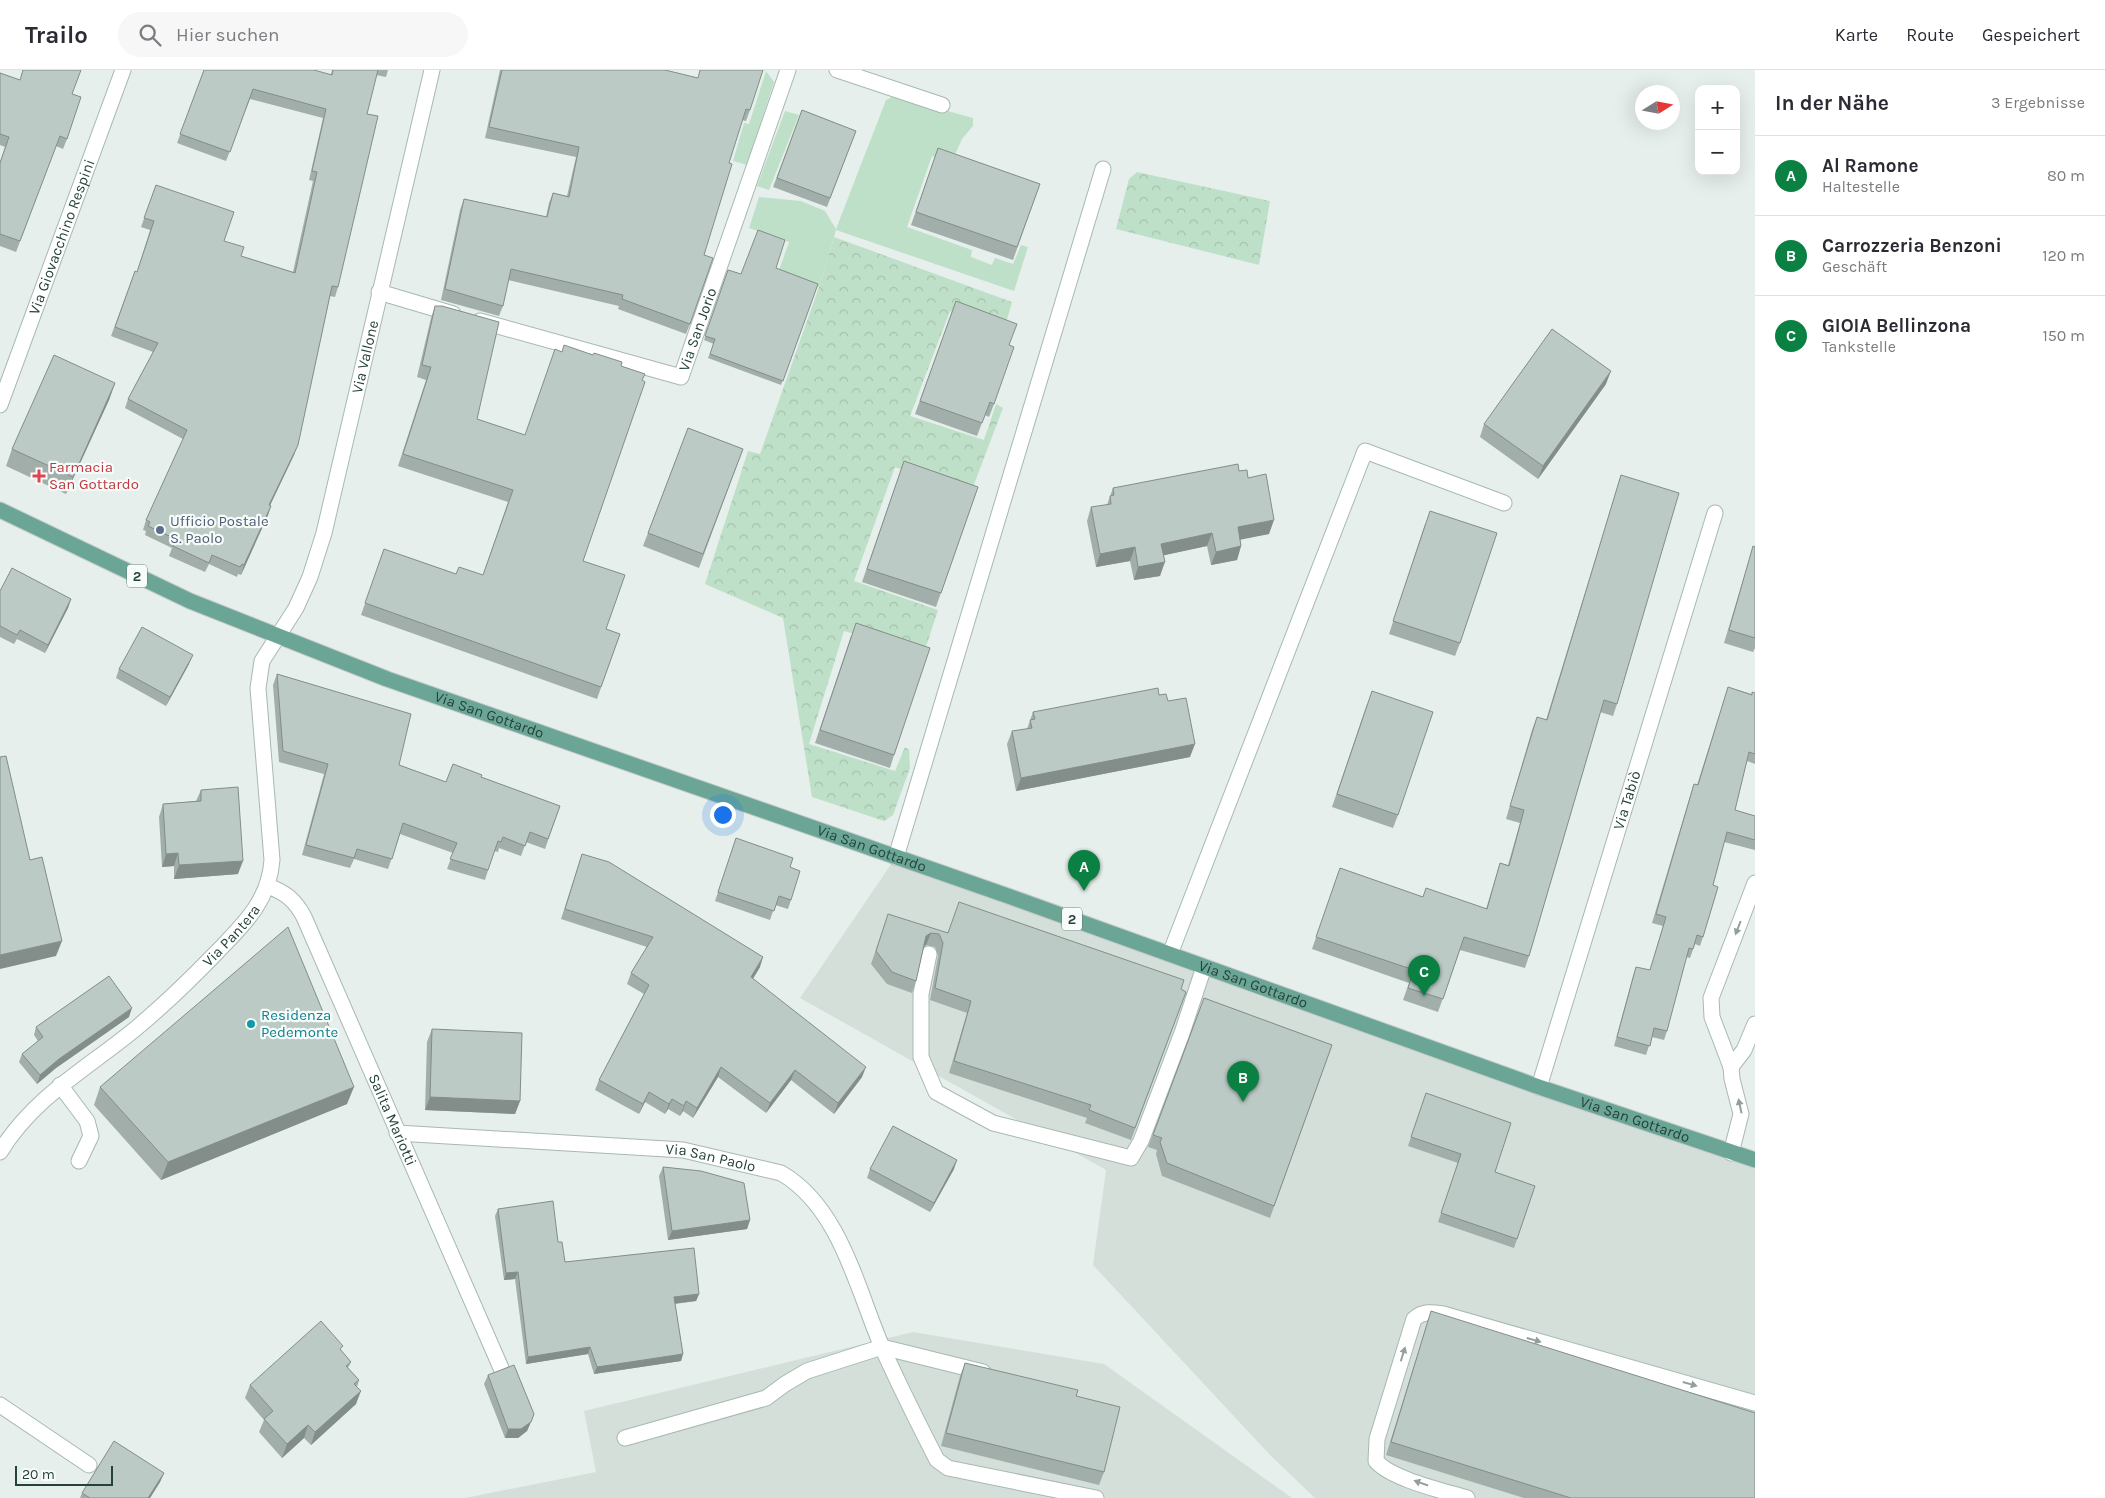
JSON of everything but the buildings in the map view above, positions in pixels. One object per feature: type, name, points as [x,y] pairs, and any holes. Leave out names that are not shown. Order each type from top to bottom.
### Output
[{"type":"main road","name":"Via San Gottardo","points":[[0,510],[190,601],[388,679],[1170,954],[1540,1087],[1755,1160]]},
{"type":"street","name":"Via Giovacchino Respini","points":[[0,405],[123,70]]},
{"type":"street","name":"Via Vallone","points":[[277,636],[296,608],[302,595],[324,533],[432,70]]},
{"type":"street","name":"Via San Jorio","points":[[379,292],[681,377],[788,70]]},
{"type":"street","points":[[837,70],[942,105]]},
{"type":"street","points":[[896,857],[1103,169]]},
{"type":"street","points":[[1170,954],[1365,451],[1504,503]]},
{"type":"street","name":"Via Tabiò","points":[[1540,1087],[1715,513]]},
{"type":"street","name":"Via Pantera","points":[[0,1152],[23,1121],[60,1085],[133,1031],[198,972],[256,909],[268,886],[272,860],[258,688],[262,661],[277,636]]},
{"type":"street","points":[[1731,1153],[1742,1114],[1732,1079],[1731,1067],[1714,1026],[1710,1006],[1711,998],[1755,882]]},
{"type":"street","name":"Salita Mariotti","points":[[268,886],[293,899],[304,917],[501,1368]]},
{"type":"street","points":[[929,954],[921,994],[921,1057],[936,1092],[993,1123],[1131,1158],[1141,1140],[1204,967]]},
{"type":"street","points":[[1731,1067],[1744,1050],[1755,1024]]},
{"type":"street","points":[[60,1085],[87,1121],[91,1136],[79,1161]]},
{"type":"street","name":"Via San Paolo","points":[[397,1133],[683,1150],[781,1174],[795,1181],[821,1207],[846,1255],[882,1347],[937,1460],[948,1468],[1096,1498]]},
{"type":"street","points":[[1468,1498],[1420,1483],[1382,1467],[1376,1461],[1377,1438],[1414,1319],[1419,1314],[1430,1312],[1443,1314],[1755,1403]]},
{"type":"street","points":[[625,1438],[766,1398],[807,1371],[882,1347],[990,1374]]},
{"type":"street","points":[[0,1405],[89,1465]]},
{"type":"shaded area","points":[[896,857],[1755,1160],[1755,1498],[1315,1498],[1271,1456],[1093,1265],[1106,1170],[800,998]]},
{"type":"shaded area","points":[[913,1332],[1104,1364],[1292,1498],[465,1498],[596,1472],[584,1411]]},
{"type":"green space","points":[[766,71],[774,82],[747,165],[733,161],[744,123],[749,124]]},
{"type":"green space","points":[[894,96],[973,118],[973,126],[962,139],[952,161],[932,156],[907,227],[972,250],[971,257],[992,265],[995,258],[1013,264],[1021,245],[1028,247],[1014,291],[836,230],[819,287],[778,273],[789,242],[749,228],[759,197],[801,201],[825,211],[836,229],[886,100]]},
{"type":"green space","points":[[785,111],[799,115],[769,190],[757,186]]},
{"type":"green space","points":[[1137,172],[1270,201],[1259,265],[1116,229],[1129,179]]},
{"type":"green space","points":[[834,237],[1012,302],[1004,330],[950,311],[910,416],[984,440],[996,404],[1003,408],[970,495],[895,467],[854,581],[938,610],[924,653],[844,631],[809,744],[895,771],[905,747],[909,750],[910,768],[893,815],[884,821],[812,797],[783,618],[705,584],[748,451],[760,454],[819,287]]},
{"type":"place","name":"Farmacia San Gottardo","points":[[39,476]]},
{"type":"place","name":"Ufficio Postale S. Paolo","points":[[160,530]]},
{"type":"place","name":"Al Ramone","points":[[1084,891]]},
{"type":"place","name":"GIOIA Bellinzona","points":[[1424,996]]},
{"type":"place","name":"Residenza Pedemonte","points":[[251,1024]]},
{"type":"place","name":"Carrozzeria Benzoni","points":[[1243,1102]]}]
